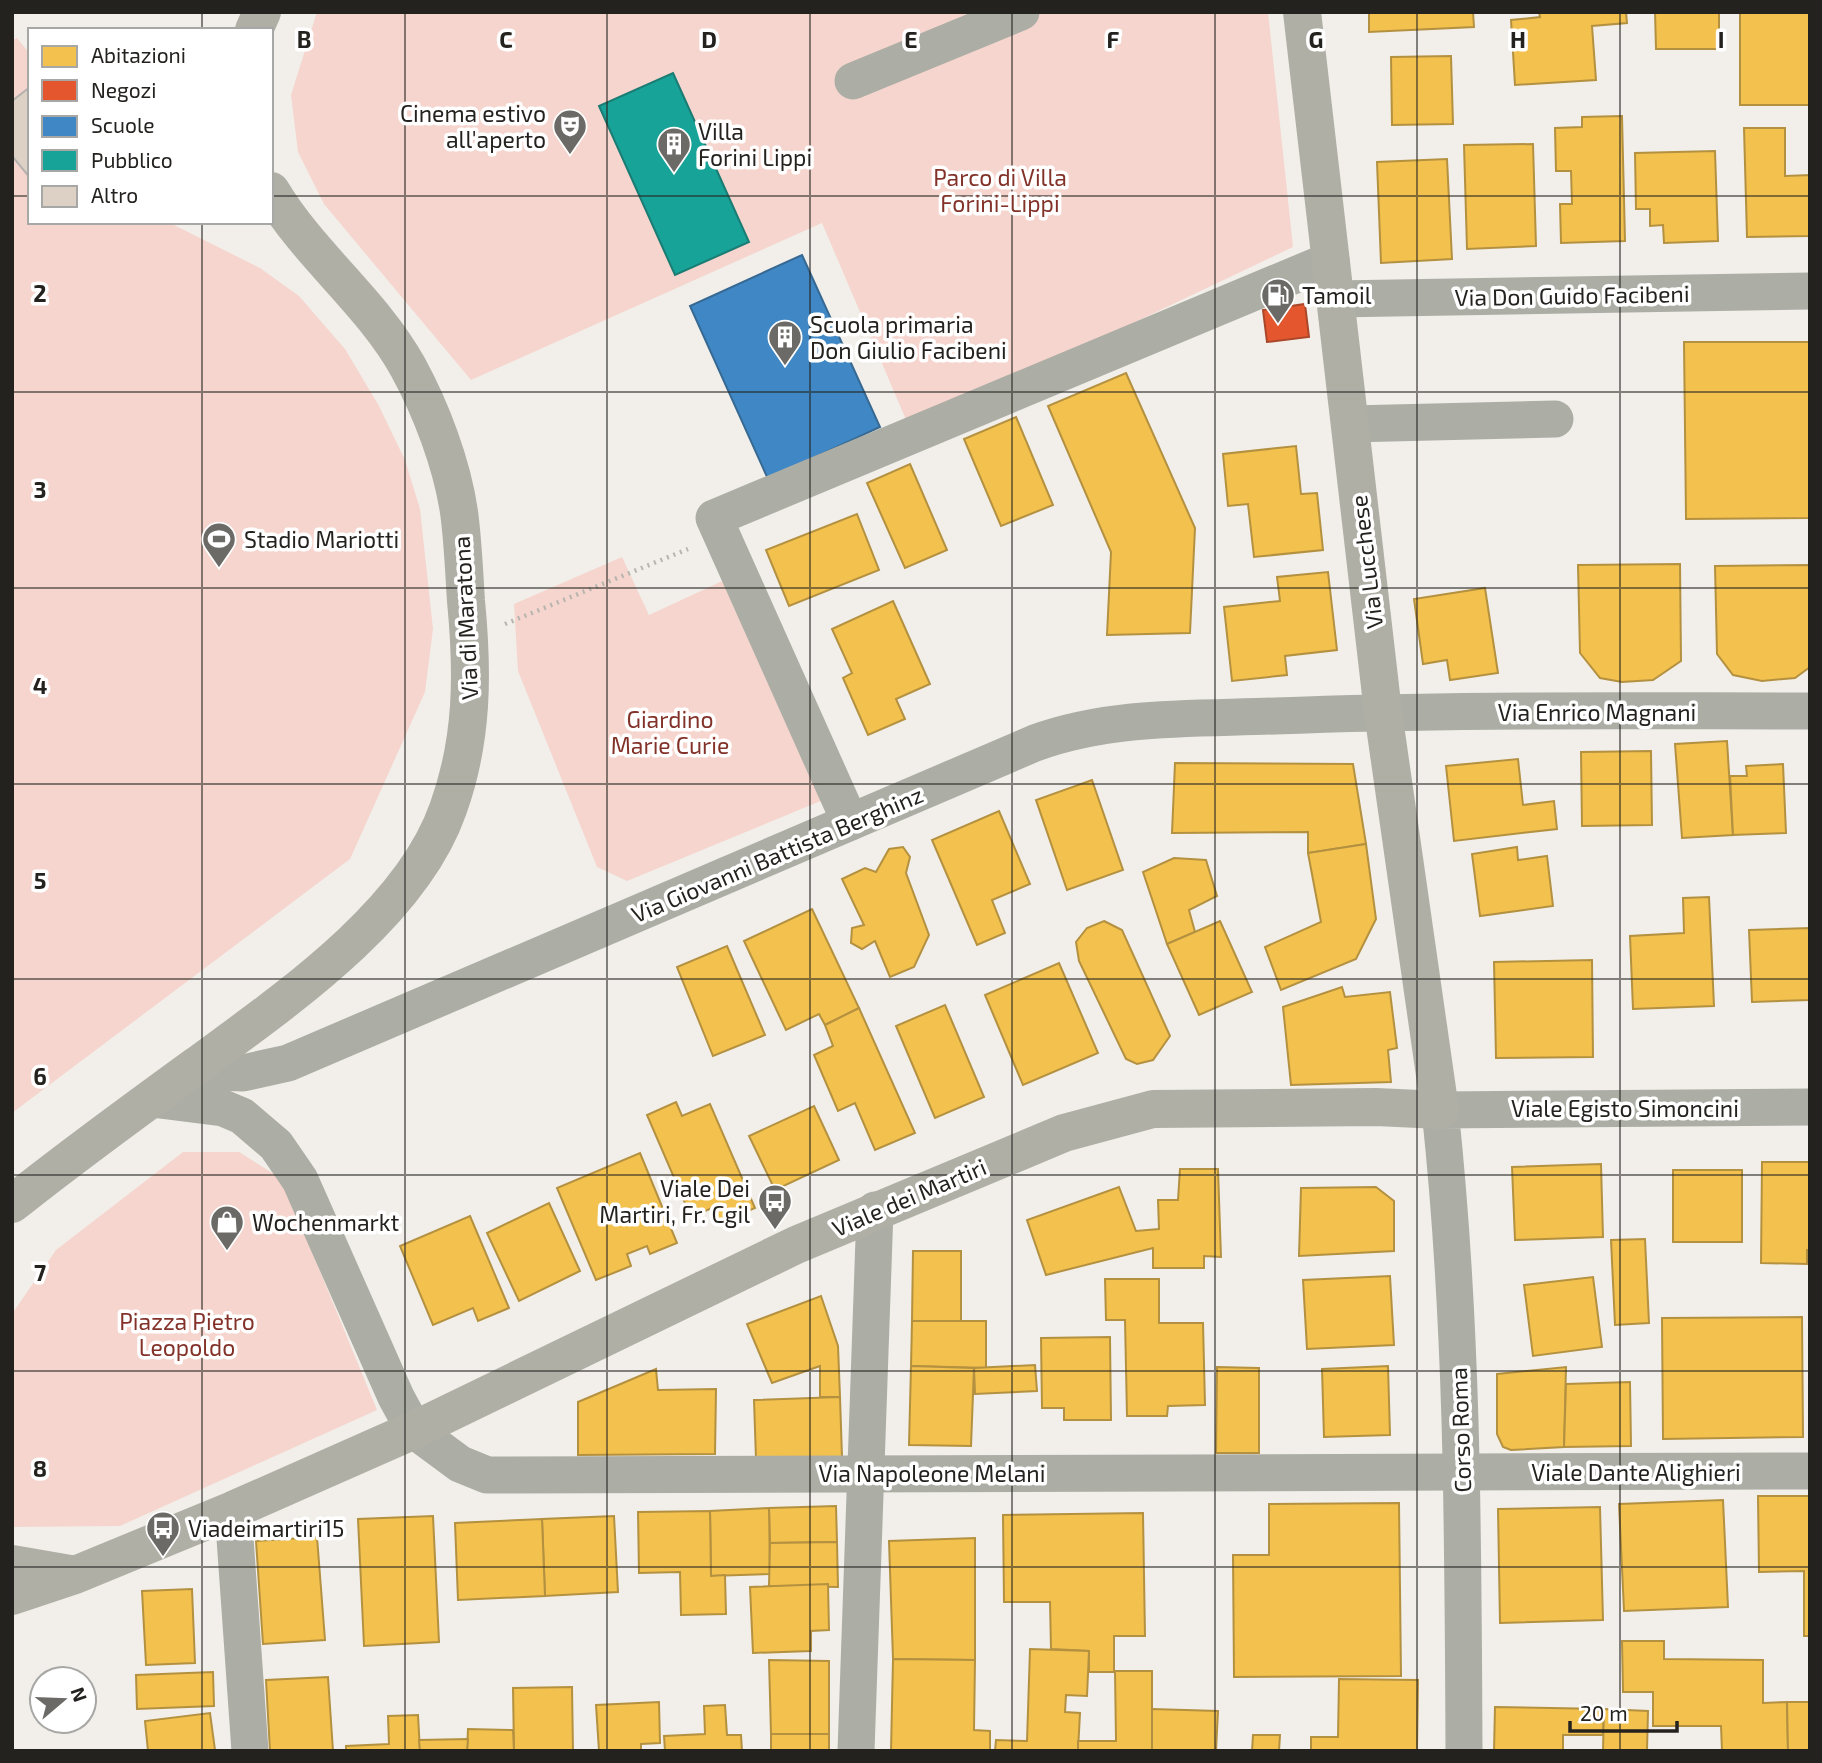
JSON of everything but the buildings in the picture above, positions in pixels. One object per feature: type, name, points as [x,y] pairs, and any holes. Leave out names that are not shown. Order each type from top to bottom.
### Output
[{"type":"main road","points":[[255,28],[262,12]]},
{"type":"main road","name":"Via Lucchese","points":[[1302,12],[1383,712],[1440,1110]]},
{"type":"main road","name":"Via di Maratona","points":[[189,1071],[332,961],[404,884],[432,843],[448,810],[470,720],[470,640],[458,509],[427,410],[408,368],[388,337],[273,194]]},
{"type":"main road","points":[[12,1204],[189,1071]]},
{"type":"main road","name":"Viale dei Martiri","points":[[414,1430],[875,1210],[1064,1133],[1153,1109],[1376,1107],[1440,1110]]},
{"type":"main road","points":[[12,1596],[75,1576],[414,1430]]},
{"type":"main road","points":[[12,1564],[75,1576]]},
{"type":"street","points":[[853,81],[1021,12]]},
{"type":"street","points":[[850,822],[715,518],[1331,260]]},
{"type":"street","name":"Via Don Guido Facibeni","points":[[1335,299],[1810,291]]},
{"type":"street","points":[[1350,424],[1555,419]]},
{"type":"street","name":"Via Enrico Magnani","points":[[1383,712],[1810,711]]},
{"type":"street","name":"Via Giovanni Battista Berghinz","points":[[189,1071],[243,1073],[288,1063],[1035,743],[1077,728],[1125,722],[1383,712]]},
{"type":"street","points":[[152,1099],[223,1108],[242,1116],[276,1145],[300,1180],[396,1397],[414,1430]]},
{"type":"street","name":"Viale Egisto Simoncini","points":[[1440,1110],[1810,1107]]},
{"type":"street","name":"Corso Roma","points":[[1440,1110],[1448,1185],[1463,1472],[1464,1751]]},
{"type":"street","points":[[856,1751],[875,1210]]},
{"type":"street","name":"Via Napoleone Melani","points":[[414,1430],[460,1464],[487,1475],[1463,1472]]},
{"type":"street","name":"Viale Dante Alighieri","points":[[1463,1472],[1810,1471]]},
{"type":"street","points":[[233,1510],[250,1751]]},
{"type":"path","points":[[470,640],[722,535]]},
{"type":"green space","name":"Parco di Villa Forini-Lippi","points":[[317,12],[1268,12],[1293,247],[910,429],[822,223],[471,380],[324,204],[298,152],[291,95]]},
{"type":"green space","name":"Stadio Mariotti","points":[[17,38],[28,52],[28,224],[172,224],[260,268],[299,296],[345,349],[379,406],[405,460],[420,509],[433,629],[425,692],[350,859],[12,1113],[12,41]]},
{"type":"green space","name":"Giardino Marie Curie","points":[[622,557],[649,615],[731,577],[828,798],[627,881],[597,867],[518,671],[514,604]]},
{"type":"green space","name":"Piazza Pietro Leopoldo","points":[[183,1152],[239,1152],[282,1179],[377,1410],[120,1526],[12,1527],[12,1314],[56,1250]]},
{"type":"place","name":"Cinema estivo all'aperto","points":[[570,156]]},
{"type":"place","name":"Villa Forini Lippi","points":[[674,174]]},
{"type":"place","name":"Tamoil","points":[[1278,325]]},
{"type":"place","name":"Scuola primaria Don Giulio Facibeni","points":[[785,367]]},
{"type":"place","name":"Stadio Mariotti","points":[[219,569]]},
{"type":"place","name":"Viale Dei Martiri, Fr. Cgil","points":[[775,1231]]},
{"type":"place","name":"Wochenmarkt","points":[[227,1252]]},
{"type":"place","name":"Viadeimartiri15","points":[[163,1558]]}]
